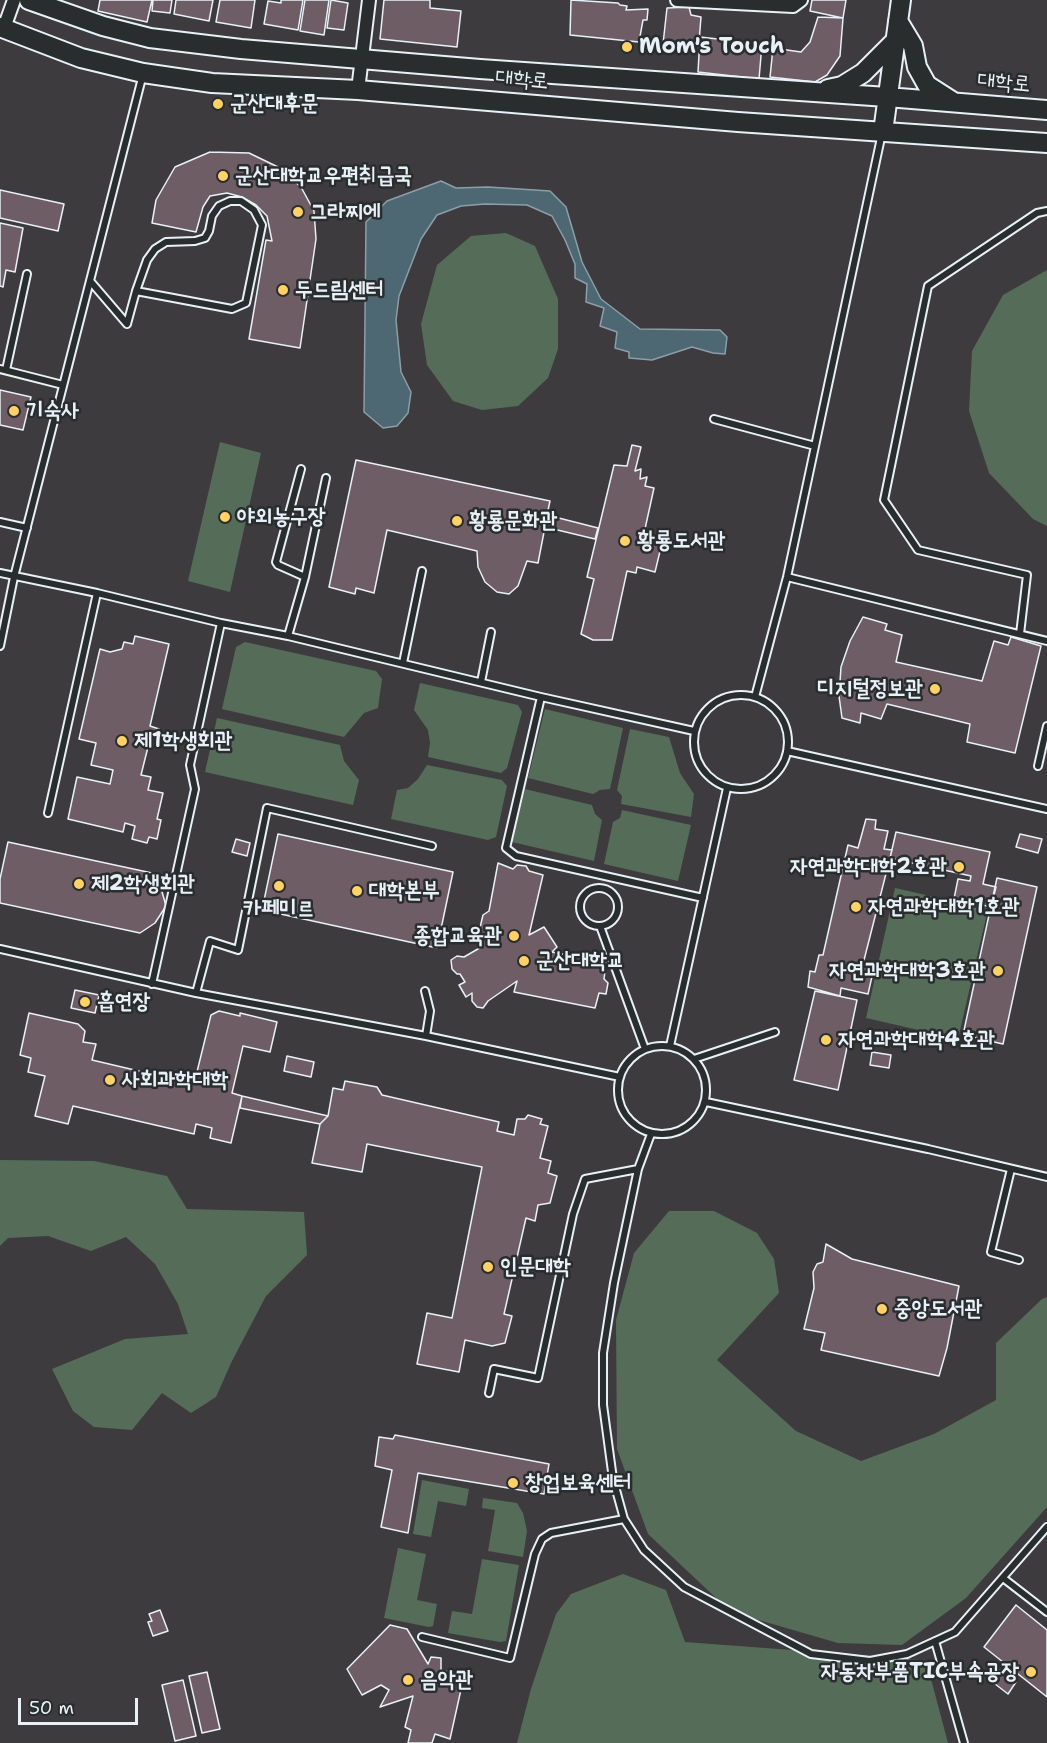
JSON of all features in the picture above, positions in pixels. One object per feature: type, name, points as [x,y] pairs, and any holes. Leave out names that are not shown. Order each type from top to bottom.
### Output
[{"type":"street","points":[[2,28],[14,0]]},
{"type":"street","name":"대학로","points":[[29,0],[103,26],[150,38],[241,49],[1047,110]]},
{"type":"street","points":[[358,90],[369,0]]},
{"type":"street","points":[[677,0],[793,6],[801,0]]},
{"type":"street","points":[[883,132],[901,0]]},
{"type":"street","points":[[898,21],[913,46],[916,67],[927,85],[953,102]]},
{"type":"street","name":"대학로","points":[[2,28],[81,58],[143,73],[212,83],[358,90],[1047,143]]},
{"type":"street","points":[[817,92],[842,86],[863,74],[895,41]]},
{"type":"lane","points":[[0,646],[14,577],[143,73]]},
{"type":"lane","points":[[756,697],[787,577],[883,132]]},
{"type":"lane","points":[[91,282],[128,324],[136,291],[147,260],[155,249],[166,242],[205,238],[212,216],[219,206],[230,201],[241,201],[254,210],[262,225],[246,303],[232,309],[136,291]]},
{"type":"lane","points":[[1020,634],[1027,575],[918,550],[884,500],[928,286],[1037,213],[1047,211]]},
{"type":"lane","points":[[27,274],[3,370],[63,385]]},
{"type":"lane","points":[[714,419],[815,446]]},
{"type":"lane","points":[[301,469],[276,561],[278,565],[304,577]]},
{"type":"lane","points":[[288,636],[326,478]]},
{"type":"lane","points":[[0,522],[27,528]]},
{"type":"lane","points":[[403,663],[422,571]]},
{"type":"lane","points":[[0,573],[288,636],[694,731]]},
{"type":"lane","points":[[787,577],[1047,641]]},
{"type":"lane","points":[[48,813],[97,593]]},
{"type":"lane","points":[[152,984],[195,789],[190,765],[221,623]]},
{"type":"lane","points":[[481,682],[491,632]]},
{"type":"lane","points":[[740,695],[756,697],[768,703],[778,712],[785,724],[788,738],[787,751],[782,766],[772,778],[758,787],[743,790],[727,789],[714,782],[700,766],[693,746],[694,731],[700,717],[711,705],[724,697],[740,695]]},
{"type":"lane","points":[[541,697],[506,848],[516,856],[703,898]]},
{"type":"lane","points":[[1038,766],[1047,726]]},
{"type":"lane","points":[[787,751],[1047,809]]},
{"type":"lane","points":[[670,1046],[727,789]]},
{"type":"lane","points":[[196,993],[210,942],[238,950],[267,808],[432,846]]},
{"type":"lane","points":[[601,889],[612,894],[618,905],[615,917],[600,926],[584,919],[580,907],[581,901],[589,891],[601,889]]},
{"type":"lane","points":[[600,926],[645,1049]]},
{"type":"lane","points":[[0,950],[152,984],[426,1036],[620,1077]]},
{"type":"lane","points":[[425,991],[430,1011],[426,1036]]},
{"type":"lane","points":[[694,1059],[775,1032]]},
{"type":"lane","points":[[670,1046],[694,1059],[702,1070],[706,1083],[706,1102],[693,1123],[680,1131],[666,1135],[651,1134],[627,1118],[618,1091],[620,1077],[625,1065],[645,1049],[670,1046]]},
{"type":"lane","points":[[706,1102],[1047,1177]]},
{"type":"lane","points":[[651,1134],[638,1169],[614,1283],[603,1353],[603,1404],[613,1479],[624,1519],[644,1550],[684,1587],[811,1654],[870,1661],[907,1654],[955,1632],[1047,1527]]},
{"type":"lane","points":[[489,1392],[494,1369],[538,1378],[573,1214],[585,1179],[638,1169]]},
{"type":"lane","points":[[1011,1169],[991,1252],[1019,1260]]},
{"type":"lane","points":[[422,1637],[510,1658],[536,1554],[542,1539],[550,1533],[624,1519]]},
{"type":"lane","points":[[1003,1578],[1047,1612]]},
{"type":"lane","points":[[934,1641],[964,1743]]},
{"type":"green space","points":[[506,233],[535,246],[558,299],[558,349],[548,378],[518,406],[482,410],[453,401],[427,365],[421,324],[437,265],[471,236]]},
{"type":"green space","points":[[1047,270],[1047,526],[1033,519],[989,473],[969,411],[972,351],[1003,295]]},
{"type":"green space","name":"야외농구장","points":[[220,442],[261,453],[230,592],[188,581]]},
{"type":"green space","points":[[245,642],[376,671],[382,679],[378,708],[364,713],[344,737],[222,709],[236,647]]},
{"type":"green space","points":[[420,683],[518,705],[522,712],[507,768],[501,773],[428,757],[430,743],[428,730],[414,710]]},
{"type":"green space","points":[[545,709],[623,728],[610,789],[600,790],[593,794],[528,778]]},
{"type":"green space","points":[[217,718],[340,745],[344,761],[359,780],[353,805],[205,772]]},
{"type":"green space","points":[[630,729],[669,737],[680,773],[694,794],[691,817],[621,804],[622,796],[617,790]]},
{"type":"green space","points":[[427,765],[502,780],[507,786],[496,837],[488,840],[391,819],[397,790],[408,788],[418,779]]},
{"type":"green space","points":[[525,789],[592,805],[595,814],[602,820],[594,861],[512,842]]},
{"type":"green space","points":[[622,810],[691,825],[678,881],[604,864],[613,822],[620,818]]},
{"type":"green space","points":[[895,888],[988,909],[958,1039],[866,1018]]},
{"type":"green space","points":[[0,1160],[94,1161],[167,1176],[187,1209],[304,1212],[307,1255],[266,1296],[216,1397],[191,1413],[162,1393],[132,1430],[94,1427],[73,1411],[52,1369],[125,1339],[188,1334],[178,1304],[155,1264],[126,1237],[91,1251],[48,1236],[8,1238],[0,1246]]},
{"type":"green space","points":[[669,1211],[714,1211],[757,1233],[774,1259],[779,1293],[717,1360],[796,1431],[861,1461],[934,1434],[996,1400],[996,1343],[1042,1299],[1047,1297],[1047,1507],[966,1598],[902,1645],[838,1643],[731,1612],[648,1534],[617,1449],[616,1320],[634,1253]]},
{"type":"green space","points":[[422,1480],[469,1489],[466,1506],[438,1501],[431,1537],[413,1534]]},
{"type":"green space","points":[[483,1498],[517,1503],[523,1513],[527,1531],[523,1557],[488,1551],[495,1510],[482,1508]]},
{"type":"green space","points":[[398,1548],[426,1554],[417,1600],[437,1604],[433,1626],[384,1618]]},
{"type":"green space","points":[[482,1559],[519,1565],[506,1641],[500,1642],[448,1633],[452,1611],[472,1614]]},
{"type":"green space","points":[[623,1574],[666,1590],[685,1642],[926,1660],[948,1743],[517,1743],[531,1689],[556,1614],[571,1594]]},
{"type":"water","points":[[441,181],[456,188],[488,187],[550,191],[566,207],[582,262],[601,299],[640,329],[720,330],[727,337],[725,354],[692,347],[652,360],[629,358],[629,352],[615,348],[617,332],[600,326],[604,308],[586,302],[587,284],[575,278],[575,264],[552,216],[527,205],[461,206],[437,215],[421,239],[399,296],[396,320],[401,372],[411,392],[408,413],[397,426],[383,428],[364,412],[366,222],[387,201]]},
{"type":"building","points":[[100,0],[152,0],[147,22],[98,11]]},
{"type":"building","points":[[153,0],[172,0],[170,13],[152,11]]},
{"type":"building","points":[[176,0],[213,0],[209,21],[174,14]]},
{"type":"building","points":[[220,0],[255,0],[251,28],[216,22]]},
{"type":"building","points":[[281,0],[303,0],[298,30],[264,24],[268,1],[281,3]]},
{"type":"building","points":[[305,0],[329,0],[324,35],[300,31]]},
{"type":"building","points":[[331,0],[348,3],[344,30],[327,28]]},
{"type":"building","points":[[384,0],[430,0],[430,8],[461,11],[457,47],[380,39]]},
{"type":"building","points":[[571,0],[618,3],[627,6],[626,10],[648,9],[647,20],[643,20],[639,42],[570,35]]},
{"type":"building","points":[[812,0],[846,0],[843,18],[810,11]]},
{"type":"building","points":[[689,7],[691,15],[701,17],[699,42],[663,44],[667,8]]},
{"type":"building","points":[[818,17],[843,18],[840,56],[827,75],[815,82],[770,77],[773,48],[801,52],[810,42]]},
{"type":"building","points":[[700,37],[762,44],[759,79],[698,72]]},
{"type":"building","name":"두드림센터","points":[[210,152],[249,153],[278,167],[301,187],[314,211],[316,239],[300,348],[249,339],[266,240],[272,241],[267,216],[256,205],[242,197],[227,193],[210,196],[203,207],[196,232],[152,223],[156,200],[175,167]]},
{"type":"building","points":[[0,190],[64,204],[58,231],[0,218]]},
{"type":"building","points":[[0,223],[23,228],[15,272],[6,270],[3,287],[0,286]]},
{"type":"building","name":"기숙사","points":[[0,390],[31,397],[23,430],[0,425]]},
{"type":"building","name":"황룡도서관","points":[[632,445],[641,447],[635,471],[641,469],[640,479],[647,477],[645,486],[654,488],[643,538],[662,543],[655,572],[637,567],[636,573],[627,571],[612,640],[593,640],[581,634],[594,579],[587,577],[614,465],[627,466]]},
{"type":"building","name":"황룡문화관","points":[[356,460],[550,501],[547,515],[598,528],[595,539],[545,527],[538,563],[527,561],[518,586],[509,594],[497,592],[485,582],[478,567],[477,551],[387,530],[374,593],[356,588],[355,594],[329,587]]},
{"type":"building","name":"디지털정보관","points":[[863,617],[887,624],[885,630],[902,635],[896,662],[982,681],[994,641],[1008,645],[1011,637],[1041,646],[1015,753],[967,742],[970,724],[887,704],[881,719],[861,713],[860,723],[842,718],[839,696],[841,667],[850,641]]},
{"type":"building","name":"제1학생회관","points":[[135,636],[169,644],[150,726],[159,729],[156,745],[149,743],[141,775],[151,777],[148,790],[163,793],[157,819],[161,820],[157,839],[149,837],[147,843],[132,839],[135,826],[125,823],[123,832],[68,819],[77,777],[110,784],[113,770],[91,765],[96,743],[79,739],[100,649],[110,652],[122,649],[124,642],[133,644]]},
{"type":"building","name":"자연과학대학1호관","points":[[866,819],[876,820],[875,829],[888,831],[884,849],[892,850],[862,968],[873,972],[868,994],[841,988],[840,996],[808,987],[810,971],[815,972],[819,955],[823,955],[848,845],[858,848]]},
{"type":"building","name":"자연과학대학2호관","points":[[896,832],[990,852],[983,884],[996,887],[991,907],[954,899],[958,879],[970,881],[971,876],[890,858]]},
{"type":"building","name":"대학본부","points":[[278,834],[453,872],[437,948],[262,910]]},
{"type":"building","points":[[1020,834],[1042,839],[1038,853],[1016,847]]},
{"type":"building","points":[[236,839],[250,843],[247,856],[232,852]]},
{"type":"building","name":"제2학생회관","points":[[8,842],[152,873],[161,888],[166,906],[155,923],[140,933],[0,903],[0,879]]},
{"type":"building","name":"종합교육관","points":[[498,863],[513,869],[517,865],[526,866],[529,871],[543,875],[529,935],[544,927],[557,947],[552,952],[606,963],[604,979],[608,983],[606,994],[599,993],[595,1008],[514,992],[517,981],[488,1001],[483,1008],[477,1007],[472,1001],[472,993],[466,997],[459,985],[465,982],[460,974],[452,969],[451,960],[457,956],[464,957],[483,946],[478,936],[483,915],[489,911]]},
{"type":"building","name":"자연과학대학3호관","points":[[997,878],[1037,887],[1003,1044],[963,1035]]},
{"type":"building","name":"흡연장","points":[[75,990],[99,995],[95,1013],[71,1008]]},
{"type":"building","name":"자연과학대학4호관","points":[[815,991],[857,1000],[838,1090],[794,1080]]},
{"type":"building","name":"사회과학대학","points":[[219,1011],[240,1016],[240,1013],[277,1022],[270,1052],[243,1046],[232,1093],[242,1096],[231,1143],[210,1138],[212,1128],[196,1124],[194,1134],[73,1106],[68,1124],[35,1116],[45,1076],[28,1072],[31,1058],[20,1055],[29,1013],[78,1024],[85,1031],[83,1042],[96,1044],[92,1060],[194,1084],[211,1015]]},
{"type":"building","points":[[872,1052],[891,1055],[889,1068],[870,1065]]},
{"type":"building","points":[[287,1056],[314,1062],[311,1077],[284,1071]]},
{"type":"building","name":"인문대학","points":[[345,1081],[377,1087],[382,1095],[499,1122],[497,1131],[514,1135],[517,1119],[525,1119],[528,1115],[542,1119],[540,1124],[548,1126],[540,1158],[551,1161],[548,1173],[557,1176],[550,1203],[538,1205],[535,1221],[526,1218],[504,1314],[512,1316],[505,1343],[492,1346],[465,1340],[459,1372],[417,1364],[427,1313],[452,1318],[482,1167],[367,1144],[362,1172],[312,1163],[320,1124],[328,1116],[333,1088],[343,1090]]},
{"type":"building","points":[[242,1096],[328,1116],[320,1124],[240,1108]]},
{"type":"building","name":"중앙도서관","points":[[826,1244],[852,1259],[959,1286],[939,1376],[821,1350],[825,1333],[804,1329],[814,1288],[813,1272],[817,1264],[823,1262]]},
{"type":"building","name":"창업보육센터","points":[[395,1435],[549,1464],[544,1494],[418,1473],[408,1533],[381,1527],[392,1470],[375,1466],[379,1437],[393,1439]]},
{"type":"building","name":"자동차부품TIC부속공장","points":[[1016,1605],[1047,1630],[1047,1697],[984,1647]]},
{"type":"building","points":[[160,1610],[168,1631],[153,1636],[148,1622],[152,1621],[149,1614]]},
{"type":"building","name":"음악관","points":[[390,1625],[407,1629],[428,1664],[431,1657],[441,1658],[441,1670],[464,1676],[450,1739],[435,1734],[432,1743],[408,1743],[411,1730],[405,1727],[413,1696],[380,1707],[389,1690],[381,1685],[362,1695],[347,1669]]},
{"type":"building","points":[[998,1669],[1016,1682],[1008,1694],[990,1680]]},
{"type":"building","points":[[207,1672],[220,1729],[202,1733],[189,1676]]},
{"type":"building","points":[[183,1680],[196,1736],[175,1741],[162,1685]]},
{"type":"place","name":"Mom's Touch","points":[[627,47]]},
{"type":"place","name":"군산대후문","points":[[218,104]]},
{"type":"place","name":"군산대학교우편취급국","points":[[223,176]]},
{"type":"place","name":"그라찌에","points":[[298,212]]},
{"type":"place","name":"두드림센터","points":[[283,290]]},
{"type":"place","name":"기숙사","points":[[14,411]]},
{"type":"place","name":"야외농구장","points":[[225,517]]},
{"type":"place","name":"황룡문화관","points":[[457,521]]},
{"type":"place","name":"황룡도서관","points":[[625,541]]},
{"type":"place","name":"디지털정보관","points":[[935,689]]},
{"type":"place","name":"제1학생회관","points":[[122,741]]},
{"type":"place","name":"자연과학대학2호관","points":[[959,867]]},
{"type":"place","name":"제2학생회관","points":[[79,884]]},
{"type":"place","name":"카페미르","points":[[279,886]]},
{"type":"place","name":"대학본부","points":[[357,891]]},
{"type":"place","name":"자연과학대학1호관","points":[[856,907]]},
{"type":"place","name":"종합교육관","points":[[514,936]]},
{"type":"place","name":"군산대학교","points":[[524,961]]},
{"type":"place","name":"자연과학대학3호관","points":[[998,971]]},
{"type":"place","name":"흡연장","points":[[85,1002]]},
{"type":"place","name":"자연과학대학4호관","points":[[826,1040]]},
{"type":"place","name":"사회과학대학","points":[[110,1080]]},
{"type":"place","name":"인문대학","points":[[488,1267]]},
{"type":"place","name":"중앙도서관","points":[[882,1309]]},
{"type":"place","name":"창업보육센터","points":[[513,1483]]},
{"type":"place","name":"자동차부품TIC부속공장","points":[[1031,1672]]},
{"type":"place","name":"음악관","points":[[408,1680]]}]
